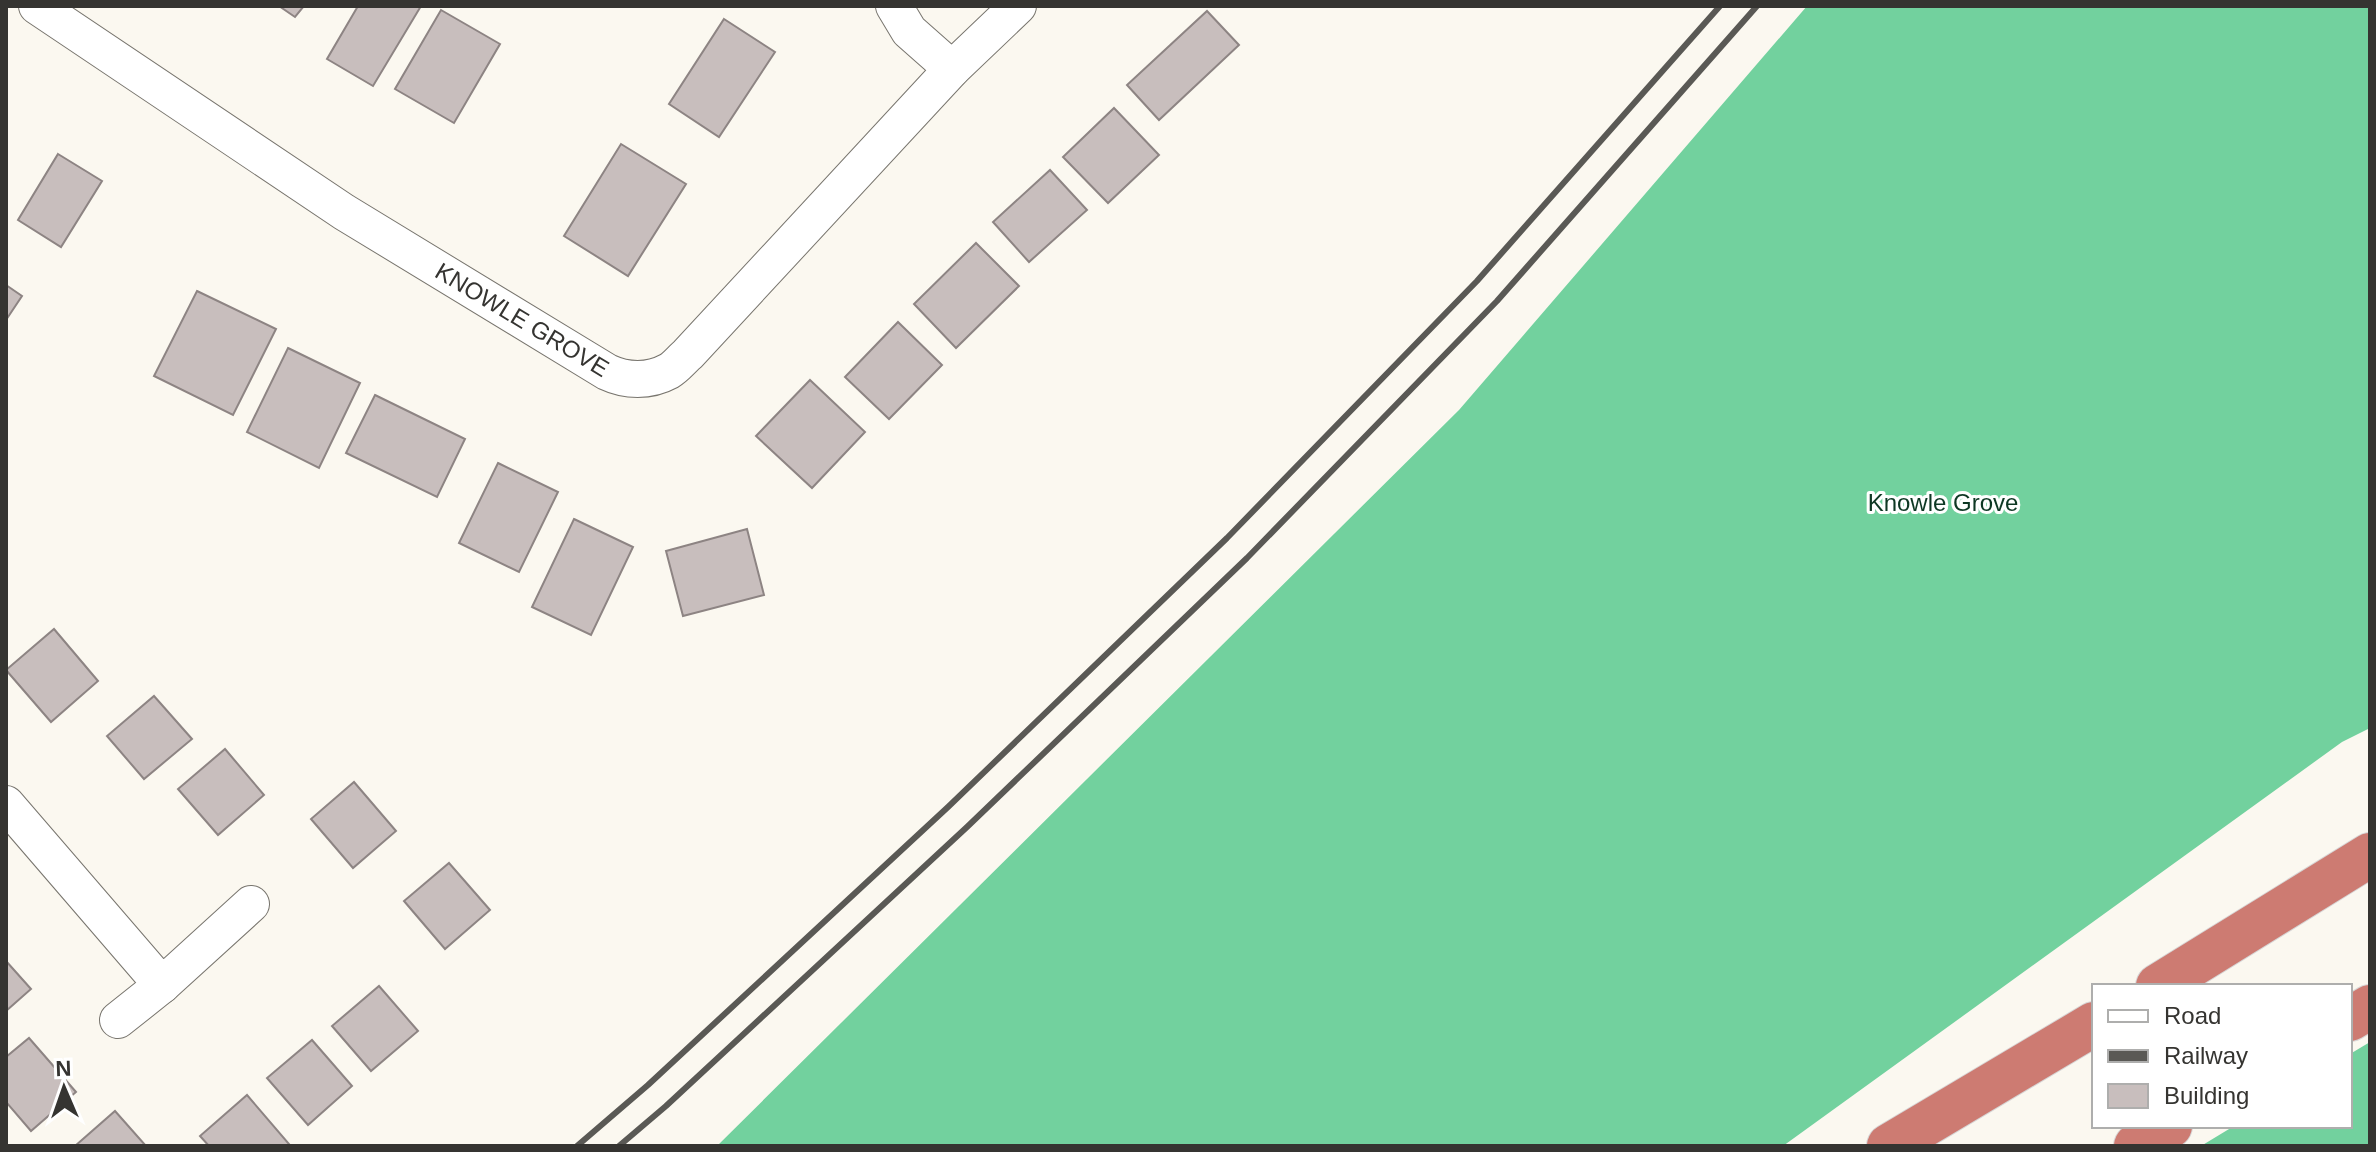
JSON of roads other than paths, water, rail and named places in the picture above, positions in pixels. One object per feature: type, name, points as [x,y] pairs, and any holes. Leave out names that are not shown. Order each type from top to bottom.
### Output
[{"type":"highway","points":[[2161,984],[2370,855]]},
{"type":"highway","points":[[2352,1018],[2370,1007]]},
{"type":"highway","points":[[1889,1146],[2092,1025]]},
{"type":"highway","points":[[2136,1146],[2167,1128]]},
{"type":"street","name":"KNOWLE GROVE","points":[[37,6],[344,212],[623,379],[642,379],[669,371],[688,354],[952,69],[1018,6]]},
{"type":"street","points":[[894,6],[909,31],[952,69]]},
{"type":"street","points":[[6,804],[162,985]]},
{"type":"street","points":[[118,1020],[162,985],[251,904]]},
{"type":"railway","points":[[577,1146],[648,1085],[948,807],[1227,538],[1477,281],[1720,6]]},
{"type":"railway","points":[[619,1146],[967,827],[1247,558],[1497,301],[1757,6]]},
{"type":"park label","name":"Knowle Grove","points":[[1943,503]]}]
